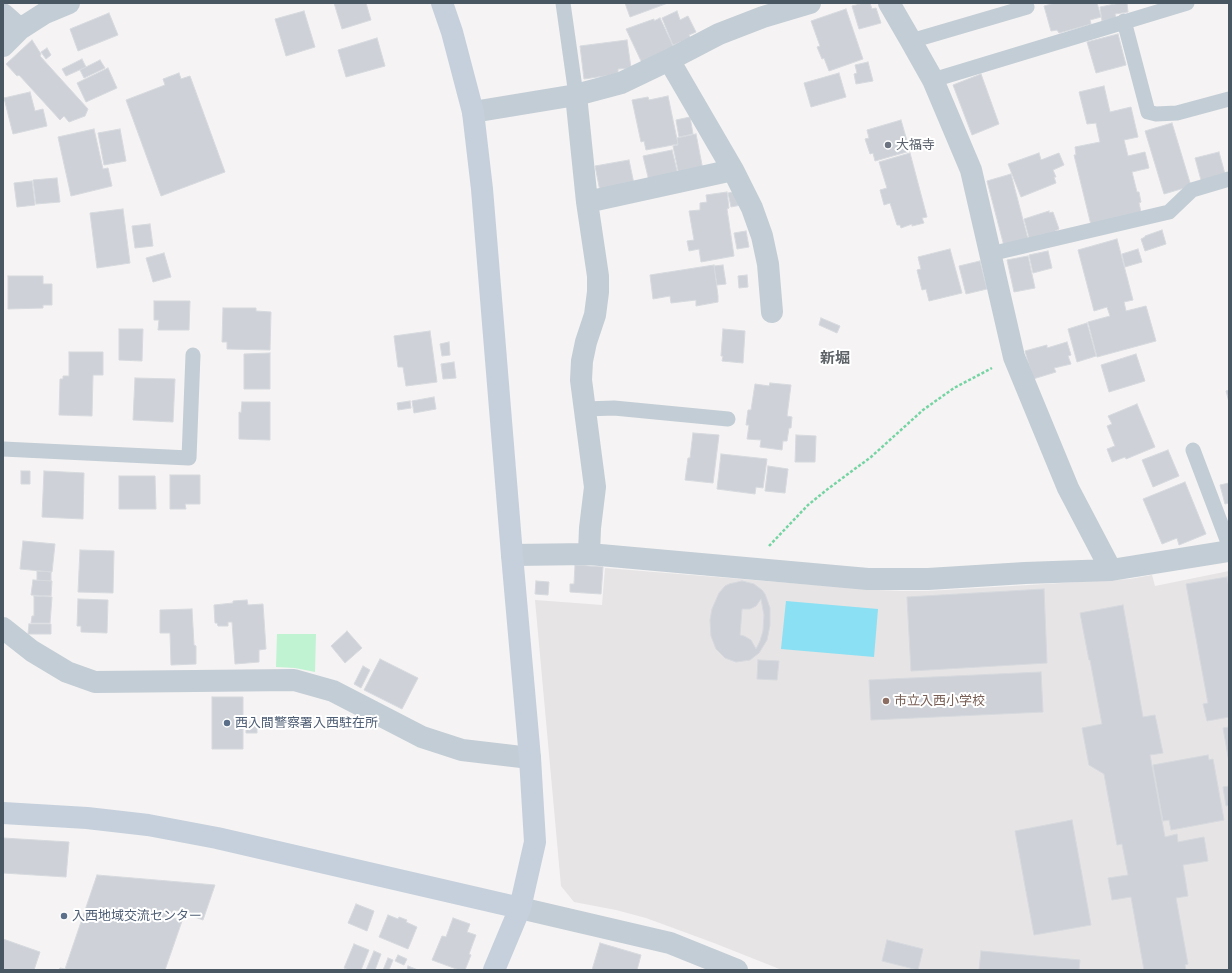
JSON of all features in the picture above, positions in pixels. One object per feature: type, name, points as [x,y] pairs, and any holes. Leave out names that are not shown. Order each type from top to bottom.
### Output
[{"type":"street","points":[[3,46],[20,29],[45,13],[69,3]]},
{"type":"street","points":[[442,3],[452,32],[473,112],[482,189],[530,758],[535,842],[520,908],[494,970]]},
{"type":"street","points":[[473,112],[576,95],[621,83],[670,60],[719,34],[764,17],[810,3]]},
{"type":"street","points":[[889,3],[933,80],[971,170],[1014,357],[1068,488],[1111,570]]},
{"type":"street","points":[[3,14],[20,29]]},
{"type":"street","points":[[670,60],[733,170],[752,208],[762,236],[768,264],[772,312]]},
{"type":"street","points":[[576,95],[587,202],[598,276],[598,292],[595,315],[582,360],[581,380],[595,487],[590,528],[589,554]]},
{"type":"street","points":[[587,202],[733,170]]},
{"type":"street","points":[[512,555],[589,554],[868,579],[928,580],[1025,573],[1111,570],[1229,551]]},
{"type":"street","points":[[3,628],[38,655],[68,672],[96,682],[294,680],[333,691],[422,737],[462,750],[530,758]]},
{"type":"street","points":[[3,813],[87,818],[148,825],[218,838],[670,943],[737,970]]},
{"type":"lane","points":[[563,3],[576,95]]},
{"type":"lane","points":[[933,80],[1187,3]]},
{"type":"lane","points":[[911,40],[1027,8]]},
{"type":"lane","points":[[1124,21],[1148,112],[1156,114],[1177,113],[1229,98]]},
{"type":"lane","points":[[990,254],[1170,212],[1192,190],[1229,179]]},
{"type":"lane","points":[[3,449],[189,458],[193,355]]},
{"type":"lane","points":[[585,409],[614,408],[728,419]]},
{"type":"lane","points":[[1193,450],[1229,545]]},
{"type":"path","points":[[748,568],[808,505],[871,456],[923,410],[954,388],[1014,357]]},
{"type":"shaded area","name":"市立入西小学校","points":[[605,568],[902,591],[928,591],[1130,579],[1152,575],[1155,586],[1229,571],[1229,970],[782,970],[646,918],[616,910],[574,902],[561,886],[535,600],[602,605]]},
{"type":"green space","points":[[277,634],[316,634],[315,672],[295,668],[276,667]]},
{"type":"water","points":[[786,601],[878,609],[874,657],[781,649]]},
{"type":"building","points":[[334,3],[366,3],[371,20],[342,29]]},
{"type":"building","points":[[625,3],[668,3],[630,17]]},
{"type":"building","points":[[870,3],[872,9],[876,8],[881,23],[859,29],[852,6]]},
{"type":"building","points":[[1055,3],[1097,3],[1101,17],[1090,20],[1091,24],[1059,33],[1057,30],[1051,31],[1044,6]]},
{"type":"building","points":[[1127,3],[1128,12],[1115,14],[1116,18],[1102,21],[1100,7]]},
{"type":"building","points":[[846,9],[863,59],[829,71],[824,58],[822,59],[817,47],[820,46],[811,21]]},
{"type":"building","points":[[304,11],[315,47],[286,56],[275,19]]},
{"type":"building","points":[[677,11],[680,20],[688,16],[696,32],[689,35],[690,38],[673,45],[662,18]]},
{"type":"building","points":[[109,13],[118,35],[78,51],[70,29]]},
{"type":"building","points":[[660,18],[674,48],[642,63],[626,29]]},
{"type":"building","points":[[1118,34],[1126,65],[1096,73],[1087,42]]},
{"type":"building","points":[[377,38],[385,66],[346,77],[338,50]]},
{"type":"building","points":[[32,40],[41,54],[40,56],[88,109],[85,116],[69,122],[64,116],[60,120],[19,75],[17,76],[6,64]]},
{"type":"building","points":[[627,40],[631,68],[618,69],[618,74],[584,79],[580,46]]},
{"type":"building","points":[[47,48],[51,55],[46,59],[41,52]]},
{"type":"building","points":[[82,59],[86,67],[66,76],[62,69]]},
{"type":"building","points":[[100,60],[105,68],[84,78],[80,70]]},
{"type":"building","points":[[868,62],[873,81],[856,84],[854,74],[857,73],[855,65]]},
{"type":"building","points":[[108,68],[117,88],[86,102],[77,83]]},
{"type":"building","points":[[179,73],[181,79],[190,76],[225,172],[161,196],[126,100],[165,85],[163,79]]},
{"type":"building","points":[[839,73],[846,97],[811,107],[804,83]]},
{"type":"building","points":[[981,74],[999,124],[972,135],[953,85]]},
{"type":"building","points":[[1104,86],[1110,112],[1131,107],[1138,137],[1124,140],[1128,156],[1145,152],[1149,168],[1132,172],[1137,192],[1139,192],[1141,212],[1091,225],[1074,155],[1076,155],[1075,147],[1100,142],[1096,123],[1087,124],[1079,92]]},
{"type":"building","points":[[30,92],[35,111],[43,109],[47,126],[13,134],[4,98]]},
{"type":"building","points":[[668,96],[678,144],[646,150],[644,141],[641,142],[632,100],[648,97],[649,100]]},
{"type":"building","points":[[690,117],[693,134],[679,137],[676,120]]},
{"type":"building","name":"大福寺","points":[[901,120],[910,151],[875,161],[873,153],[870,154],[865,139],[869,138],[867,130]]},
{"type":"building","points":[[1172,123],[1191,186],[1164,194],[1145,131]]},
{"type":"building","points":[[94,129],[103,169],[108,168],[112,186],[71,196],[58,137]]},
{"type":"building","points":[[120,129],[126,161],[104,165],[98,133]]},
{"type":"building","points":[[696,134],[703,170],[679,175],[673,146],[678,145],[677,138]]},
{"type":"building","points":[[672,150],[678,175],[649,181],[643,156]]},
{"type":"building","points":[[1219,152],[1225,174],[1201,180],[1195,158]]},
{"type":"building","points":[[910,153],[927,217],[922,218],[924,223],[912,226],[912,224],[901,228],[900,225],[897,225],[890,203],[884,205],[880,190],[887,188],[879,162]]},
{"type":"building","points":[[1039,153],[1041,160],[1059,153],[1064,165],[1053,170],[1056,177],[1054,177],[1056,183],[1021,197],[1008,164]]},
{"type":"building","points":[[629,160],[634,184],[600,191],[595,166]]},
{"type":"building","points":[[1011,174],[1028,239],[1004,246],[987,181]]},
{"type":"building","points":[[57,178],[60,202],[36,204],[33,180]]},
{"type":"building","points":[[32,181],[35,205],[17,207],[14,183]]},
{"type":"building","points":[[739,191],[741,205],[731,207],[728,193]]},
{"type":"building","points":[[727,192],[729,208],[727,209],[734,256],[701,262],[699,249],[689,251],[687,241],[694,240],[689,211],[700,210],[700,203],[707,202],[706,195]]},
{"type":"building","points":[[123,209],[130,263],[97,268],[90,213]]},
{"type":"building","points":[[1049,211],[1049,213],[1053,212],[1059,229],[1055,231],[1056,233],[1030,241],[1024,219]]},
{"type":"building","points":[[150,224],[153,246],[135,248],[132,226]]},
{"type":"building","points":[[1162,230],[1166,244],[1145,251],[1141,239]]},
{"type":"building","points":[[746,231],[749,247],[737,249],[734,233]]},
{"type":"building","points":[[1117,239],[1133,300],[1124,302],[1126,311],[1146,306],[1156,341],[1097,357],[1088,322],[1110,316],[1107,307],[1094,311],[1078,250]]},
{"type":"building","points":[[950,249],[962,293],[929,301],[926,289],[922,290],[917,270],[921,269],[918,257]]},
{"type":"building","points":[[1138,249],[1142,262],[1125,267],[1122,254]]},
{"type":"building","points":[[1048,251],[1052,268],[1033,273],[1029,255]]},
{"type":"building","points":[[164,253],[171,277],[153,282],[146,258]]},
{"type":"building","points":[[1028,256],[1035,288],[1014,292],[1007,260]]},
{"type":"building","points":[[980,261],[987,289],[966,294],[959,266]]},
{"type":"building","points":[[714,265],[718,302],[696,306],[696,300],[671,303],[670,296],[653,299],[650,275]]},
{"type":"building","points":[[723,265],[726,284],[717,285],[714,266]]},
{"type":"building","points":[[747,275],[748,287],[739,288],[738,276]]},
{"type":"building","points":[[8,276],[43,276],[43,284],[52,284],[52,305],[43,305],[43,308],[8,309]]},
{"type":"building","points":[[154,301],[190,301],[189,330],[158,330],[159,320],[154,320]]},
{"type":"building","points":[[223,308],[256,308],[256,311],[271,312],[270,350],[227,349],[227,342],[222,342]]},
{"type":"building","points":[[821,318],[840,326],[837,333],[819,325]]},
{"type":"building","points":[[1087,323],[1096,356],[1077,362],[1068,329]]},
{"type":"building","points":[[119,329],[143,329],[142,361],[119,360]]},
{"type":"building","points":[[723,329],[745,331],[743,363],[722,361]]},
{"type":"building","points":[[430,331],[437,382],[406,386],[403,367],[398,367],[394,336]]},
{"type":"building","points":[[449,342],[450,355],[442,356],[440,344]]},
{"type":"building","points":[[1067,342],[1071,355],[1068,356],[1071,364],[1054,368],[1056,372],[1033,379],[1025,351],[1047,345],[1047,348]]},
{"type":"building","points":[[69,352],[103,352],[103,375],[93,375],[92,416],[59,415],[60,379],[63,379],[63,376],[69,376]]},
{"type":"building","points":[[270,353],[270,389],[244,389],[244,354]]},
{"type":"building","points":[[1136,354],[1145,381],[1109,392],[1101,365]]},
{"type":"building","points":[[454,362],[456,378],[443,379],[441,364]]},
{"type":"building","points":[[135,378],[175,379],[173,422],[133,420]]},
{"type":"building","points":[[770,383],[791,385],[787,416],[792,417],[791,428],[789,428],[787,441],[783,441],[782,450],[760,447],[761,440],[747,439],[749,425],[746,425],[748,410],[751,410],[755,384],[769,386]]},
{"type":"building","points":[[1229,390],[1229,402],[1226,391]]},
{"type":"building","points":[[434,397],[436,409],[414,413],[412,401]]},
{"type":"building","points":[[410,401],[411,408],[398,410],[397,403]]},
{"type":"building","points":[[242,402],[270,402],[270,440],[239,439],[239,412],[241,413]]},
{"type":"building","points":[[1137,404],[1155,447],[1126,459],[1125,457],[1112,462],[1107,449],[1115,446],[1107,426],[1112,424],[1108,416]]},
{"type":"building","points":[[693,433],[719,435],[713,483],[685,480],[688,458],[690,458]]},
{"type":"building","points":[[796,435],[816,436],[815,462],[795,462]]},
{"type":"building","points":[[1168,450],[1179,476],[1153,487],[1142,460]]},
{"type":"building","points":[[721,454],[767,459],[763,488],[756,487],[755,494],[717,489]]},
{"type":"building","points":[[768,466],[788,469],[785,493],[765,491]]},
{"type":"building","points":[[21,471],[30,471],[30,484],[21,484]]},
{"type":"building","points":[[44,471],[84,473],[83,519],[42,517]]},
{"type":"building","points":[[170,475],[200,475],[200,504],[185,504],[186,509],[170,509]]},
{"type":"building","points":[[119,476],[155,476],[156,509],[119,509]]},
{"type":"building","points":[[1185,482],[1206,534],[1179,545],[1177,538],[1162,544],[1143,499]]},
{"type":"building","points":[[1229,483],[1229,503],[1225,504],[1220,485]]},
{"type":"building","points":[[23,541],[55,544],[52,572],[20,569]]},
{"type":"building","points":[[80,550],[114,551],[113,593],[78,592]]},
{"type":"building","points":[[575,565],[603,567],[601,594],[570,592],[570,584],[574,584]]},
{"type":"building","points":[[37,571],[51,572],[51,581],[37,580]]},
{"type":"building","points":[[1227,577],[1229,588],[1229,717],[1207,721],[1203,704],[1208,703],[1186,584]]},
{"type":"building","points":[[33,580],[52,581],[51,596],[31,595]]},
{"type":"building","points":[[536,581],[549,582],[548,595],[535,594]]},
{"type":"building","points":[[742,581],[754,584],[765,594],[770,608],[770,625],[767,640],[759,653],[750,660],[736,662],[725,658],[716,649],[711,636],[710,620],[712,609],[719,593],[729,584]],"holes":[[[761,599],[764,615],[763,631],[756,649],[751,640],[740,635],[742,609],[750,609],[756,606]]]},
{"type":"building","points":[[1044,589],[1047,663],[911,671],[907,597]]},
{"type":"building","points":[[34,596],[52,597],[50,623],[31,623],[32,616],[34,616]]},
{"type":"building","points":[[78,599],[108,600],[107,633],[81,632],[81,626],[77,626]]},
{"type":"building","points":[[247,600],[248,605],[263,604],[266,649],[259,650],[259,662],[235,664],[232,622],[228,622],[228,626],[218,626],[217,623],[215,623],[214,605]]},
{"type":"building","points":[[1123,605],[1143,717],[1155,715],[1163,753],[1150,755],[1165,837],[1177,834],[1178,842],[1204,837],[1208,861],[1183,865],[1188,896],[1176,898],[1188,964],[1185,965],[1186,970],[1144,970],[1131,897],[1112,900],[1108,878],[1128,875],[1122,844],[1117,845],[1104,774],[1089,765],[1082,728],[1102,724],[1080,613]]},
{"type":"building","points":[[192,609],[194,645],[196,646],[196,664],[171,665],[170,633],[160,633],[160,610]]},
{"type":"building","points":[[29,624],[51,624],[51,634],[28,634]]},
{"type":"building","points":[[347,631],[362,648],[345,663],[331,646]]},
{"type":"building","points":[[380,659],[418,678],[402,709],[364,690]]},
{"type":"building","points":[[758,660],[779,661],[777,680],[757,679]]},
{"type":"building","points":[[363,666],[370,670],[361,688],[354,684]]},
{"type":"building","points":[[1041,672],[1043,712],[871,720],[869,680]]},
{"type":"building","points":[[212,697],[243,697],[243,749],[212,749]]},
{"type":"building","points":[[246,722],[257,722],[257,733],[246,733]]},
{"type":"building","points":[[1229,727],[1229,762],[1223,728]]},
{"type":"building","points":[[1208,755],[1209,760],[1213,759],[1224,820],[1171,830],[1169,820],[1163,821],[1153,765]]},
{"type":"building","points":[[1229,786],[1229,805],[1226,806],[1223,787]]},
{"type":"building","points":[[1072,820],[1091,925],[1034,935],[1015,831]]},
{"type":"building","points":[[3,838],[69,842],[66,877],[3,873]]},
{"type":"building","points":[[97,875],[215,885],[203,920],[176,910],[174,918],[182,921],[165,970],[59,970],[60,968],[65,969]]},
{"type":"building","points":[[356,904],[374,911],[367,931],[348,923]]},
{"type":"building","points":[[388,915],[398,919],[399,917],[407,920],[406,922],[417,927],[408,949],[379,937]]},
{"type":"building","points":[[453,918],[470,924],[467,932],[476,935],[469,954],[471,955],[465,970],[459,970],[432,960],[442,936],[446,937]]},
{"type":"building","points":[[3,939],[40,952],[34,970],[3,970]]},
{"type":"building","points":[[887,940],[923,949],[918,970],[882,961]]},
{"type":"building","points":[[600,943],[641,955],[637,970],[592,970]]},
{"type":"building","points":[[354,944],[369,950],[361,970],[349,970],[344,968]]},
{"type":"building","points":[[374,951],[381,954],[375,970],[366,970]]},
{"type":"building","points":[[981,951],[1080,960],[1079,970],[979,970]]},
{"type":"building","points":[[398,955],[407,959],[404,965],[395,961]]},
{"type":"building","points":[[388,958],[393,960],[389,970],[383,970]]},
{"type":"building","points":[[408,966],[418,970],[407,970]]},
{"type":"place","name":"大福寺","points":[[888,145]]},
{"type":"place","name":"市立入西小学校","points":[[886,701]]},
{"type":"place","name":"西入間警察署入西駐在所","points":[[227,723]]},
{"type":"place","name":"入西地域交流センター","points":[[64,916]]},
{"type":"district","name":"新堀","points":[[835,358]]}]
